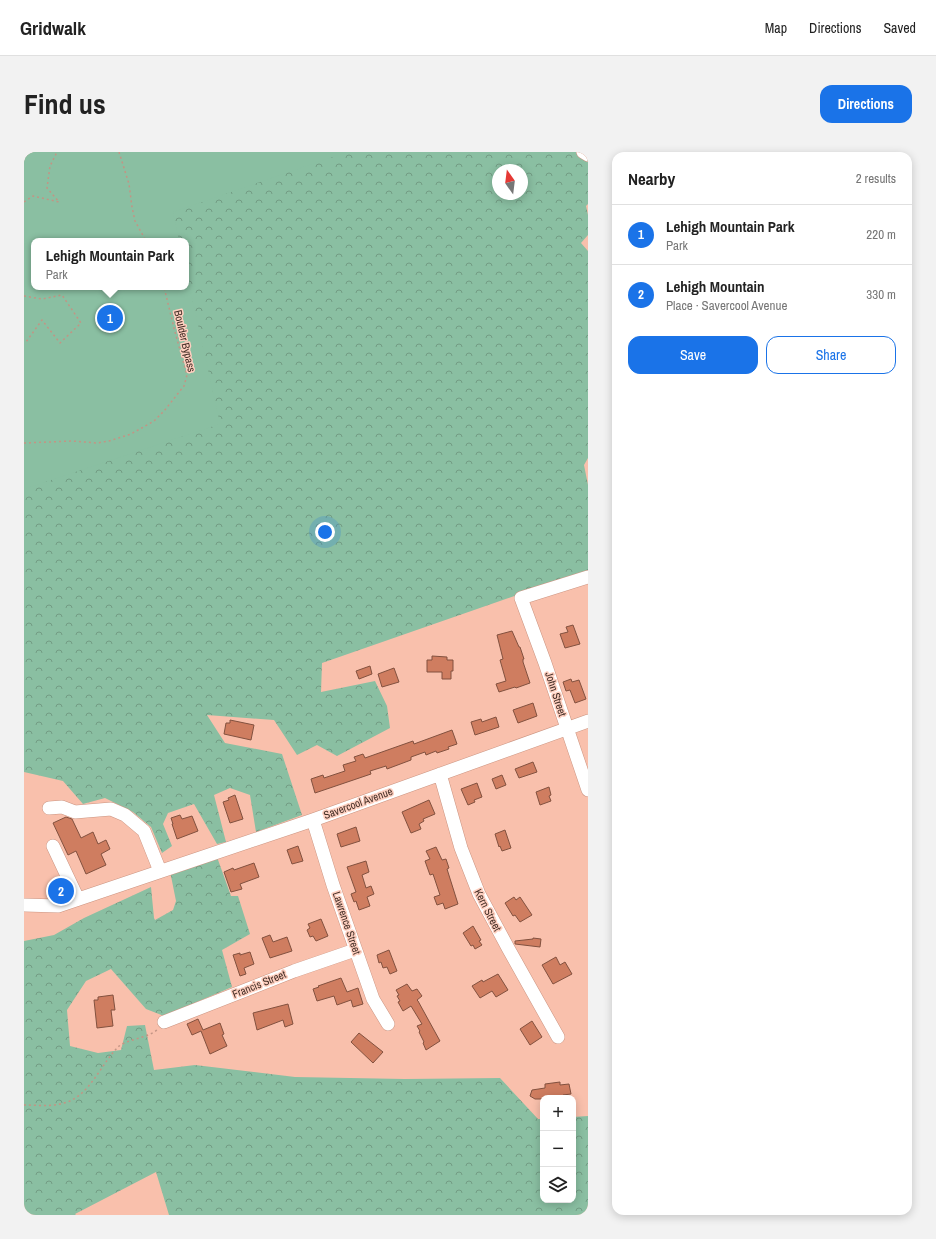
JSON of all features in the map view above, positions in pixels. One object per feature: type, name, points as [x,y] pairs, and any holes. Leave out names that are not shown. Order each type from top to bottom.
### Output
[{"type":"street","points":[[583,152],[588,155]]},
{"type":"street","name":"John Street","points":[[588,577],[521,598],[545,663],[588,790]]},
{"type":"street","name":"Savercool Avenue","points":[[24,905],[58,906],[313,820],[588,721]]},
{"type":"street","name":"Kern Street","points":[[440,774],[461,848],[479,894],[558,1036]]},
{"type":"street","points":[[49,808],[62,807],[75,812],[111,809],[125,815],[144,831],[160,871]]},
{"type":"street","name":"Lawrence Street","points":[[313,820],[373,999],[388,1024]]},
{"type":"street","points":[[53,846],[78,899]]},
{"type":"street","name":"Francis Street","points":[[164,1022],[294,971],[356,950]]},
{"type":"path","points":[[24,202],[33,196],[59,202],[47,188],[50,166],[57,152]]},
{"type":"path","points":[[119,152],[129,184],[132,207],[136,221],[144,238]]},
{"type":"path","name":"Boulder Bypass","points":[[24,443],[72,441],[97,443],[131,434],[154,421],[184,386],[187,375],[165,290]]},
{"type":"path","points":[[24,296],[42,299],[62,295],[81,323],[60,342],[42,320],[26,342],[24,342]]},
{"type":"path","points":[[24,1105],[57,1104],[66,1103],[72,1100],[93,1080],[118,1047],[152,1034],[164,1022]]},
{"type":"green space","points":[[24,152],[576,152],[588,160],[588,204],[586,206],[588,215],[588,235],[581,243],[588,251],[588,458],[584,465],[588,485],[588,572],[543,586],[322,663],[321,692],[375,681],[387,706],[390,728],[337,756],[317,745],[297,755],[274,720],[207,715],[225,743],[282,754],[302,815],[256,832],[250,795],[230,788],[214,795],[226,842],[217,844],[194,804],[168,813],[163,824],[172,846],[162,853],[151,827],[133,812],[105,798],[83,804],[63,781],[24,772]]},
{"type":"green space","points":[[24,152],[347,152],[173,212],[178,238],[31,238],[31,290],[189,290],[189,284],[220,424],[24,489]]},
{"type":"green space","points":[[217,857],[231,896],[238,896],[250,934],[222,950],[232,987],[164,1016],[146,1009],[111,969],[86,981],[67,1010],[70,1046],[98,1053],[121,1050],[127,1026],[145,1025],[154,1070],[195,1065],[295,1077],[405,1079],[500,1078],[538,1119],[540,1119],[540,1203],[576,1203],[576,1117],[588,1116],[588,1215],[169,1215],[156,1172],[75,1214],[76,1215],[24,1215],[24,941],[54,935],[84,918],[151,887],[155,920],[173,910],[176,901],[170,871]]},
{"type":"building","points":[[573,625],[580,644],[565,648],[560,634],[568,632],[566,627]]},
{"type":"building","points":[[512,631],[520,647],[530,683],[499,692],[496,684],[506,681],[500,660],[503,659],[497,635]]},
{"type":"building","points":[[432,656],[447,657],[447,660],[453,660],[451,679],[442,679],[442,672],[427,672],[427,660],[432,660]]},
{"type":"building","points":[[370,666],[372,674],[359,679],[356,671]]},
{"type":"building","points":[[394,668],[399,682],[382,687],[378,674]]},
{"type":"building","points":[[571,679],[572,682],[579,680],[586,699],[575,703],[570,690],[566,691],[563,682]]},
{"type":"building","points":[[533,703],[537,716],[518,723],[513,710]]},
{"type":"building","points":[[496,717],[499,727],[475,735],[471,722],[481,719],[482,722]]},
{"type":"building","points":[[230,720],[254,725],[251,740],[224,734],[226,723],[230,723]]},
{"type":"building","points":[[452,730],[457,744],[448,747],[449,749],[437,753],[436,751],[426,755],[425,752],[411,757],[411,760],[387,769],[386,766],[370,771],[371,774],[315,793],[311,779],[323,775],[324,778],[345,771],[343,765],[356,761],[354,757],[363,754],[365,758],[413,741],[414,744]]},
{"type":"building","points":[[533,762],[537,772],[519,778],[515,769]]},
{"type":"building","points":[[502,775],[506,785],[496,789],[492,779]]},
{"type":"building","points":[[477,783],[482,797],[474,800],[475,802],[468,805],[461,789]]},
{"type":"building","points":[[549,787],[551,795],[549,796],[551,801],[540,805],[536,792]]},
{"type":"building","points":[[235,795],[243,819],[230,823],[223,802],[229,800],[228,798]]},
{"type":"building","points":[[429,800],[435,814],[423,819],[424,821],[419,824],[421,829],[411,833],[402,812]]},
{"type":"building","points":[[180,815],[182,819],[192,816],[198,831],[177,839],[171,818]]},
{"type":"building","points":[[66,817],[72,819],[81,838],[93,832],[98,844],[106,840],[110,849],[101,854],[106,865],[86,874],[76,851],[68,855],[53,823]]},
{"type":"building","points":[[356,827],[360,841],[341,847],[337,834]]},
{"type":"building","points":[[505,830],[511,848],[502,851],[500,846],[499,847],[495,834]]},
{"type":"building","points":[[298,846],[303,861],[292,864],[287,850]]},
{"type":"building","points":[[436,847],[442,860],[446,859],[449,868],[447,869],[458,904],[445,909],[443,903],[437,905],[434,897],[440,895],[433,874],[430,875],[425,861],[430,859],[426,851]]},
{"type":"building","points":[[366,861],[369,872],[362,875],[366,888],[371,886],[374,894],[367,897],[370,906],[359,910],[356,901],[354,902],[351,894],[356,892],[347,867]]},
{"type":"building","points":[[254,863],[259,877],[240,884],[242,889],[231,892],[224,872],[233,868],[234,870]]},
{"type":"building","points":[[514,897],[516,900],[520,897],[532,915],[520,922],[515,915],[513,916],[505,903]]},
{"type":"building","points":[[321,919],[328,936],[316,941],[313,936],[310,937],[307,930],[310,928],[308,924]]},
{"type":"building","points":[[473,926],[481,940],[479,941],[482,945],[475,949],[473,945],[471,946],[463,933]]},
{"type":"building","points":[[270,935],[273,942],[287,937],[292,951],[270,958],[262,938]]},
{"type":"building","points":[[533,938],[541,939],[540,947],[515,944],[515,941]]},
{"type":"building","points":[[389,950],[397,971],[390,974],[387,967],[383,968],[381,962],[379,963],[377,955]]},
{"type":"building","points":[[250,952],[254,964],[244,968],[246,974],[240,976],[233,955],[240,953],[240,955]]},
{"type":"building","points":[[556,957],[560,965],[565,962],[572,974],[553,984],[542,965]]},
{"type":"building","points":[[498,974],[508,990],[496,997],[492,991],[480,998],[472,986],[482,980],[483,982]]},
{"type":"building","points":[[341,978],[347,992],[358,988],[363,1004],[353,1007],[351,1000],[337,1005],[334,996],[317,1001],[313,989]]},
{"type":"building","points":[[407,984],[412,991],[417,989],[422,996],[417,1000],[440,1041],[426,1050],[417,1026],[422,1024],[411,1006],[403,1011],[398,1002],[400,1001],[397,996],[399,995],[396,990]]},
{"type":"building","points":[[113,995],[115,1010],[111,1010],[113,1026],[97,1028],[94,1000],[98,1000],[98,997]]},
{"type":"building","points":[[288,1004],[293,1024],[285,1027],[283,1020],[257,1030],[253,1013]]},
{"type":"building","points":[[198,1019],[203,1030],[220,1023],[224,1034],[222,1035],[227,1046],[210,1054],[201,1031],[192,1035],[187,1024]]},
{"type":"building","points":[[532,1021],[542,1037],[530,1045],[520,1029]]},
{"type":"building","points":[[359,1033],[383,1052],[373,1063],[351,1042]]},
{"type":"building","points":[[560,1082],[560,1085],[569,1084],[571,1094],[540,1095],[540,1099],[535,1099],[530,1096],[532,1090],[545,1088],[545,1084]]},
{"type":"place","name":"Lehigh Mountain Park","points":[[110,318]]},
{"type":"place","name":"Lehigh Mountain","points":[[61,891]]}]
